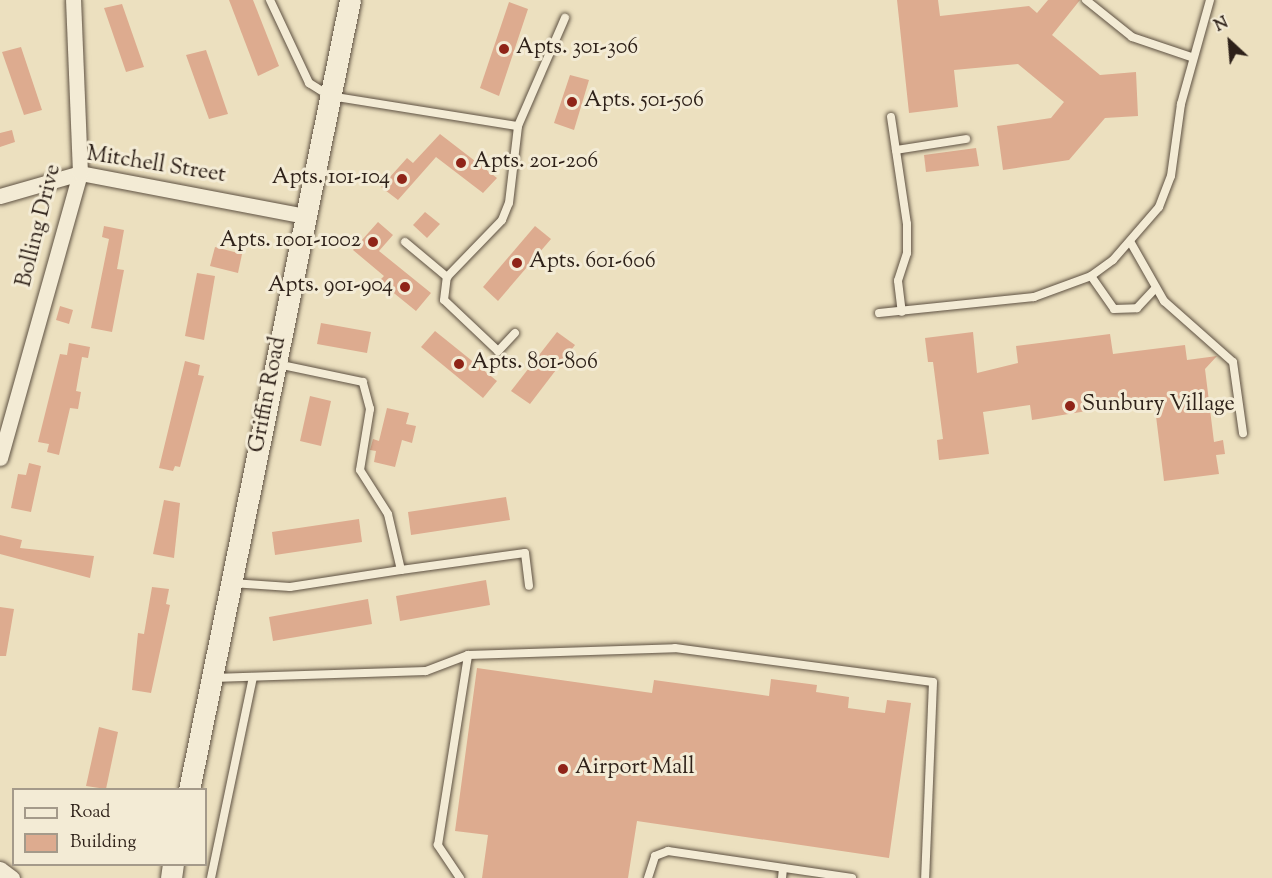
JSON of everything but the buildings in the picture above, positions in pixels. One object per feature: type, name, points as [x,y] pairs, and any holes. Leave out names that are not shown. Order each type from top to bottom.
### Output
[{"type":"main road","name":"Griffin Road","points":[[189,788],[350,0]]},
{"type":"street","name":"Bolling Drive","points":[[0,458],[80,173],[74,0]]},
{"type":"street","name":"Mitchell Street","points":[[0,196],[80,173],[306,216]]},
{"type":"street","points":[[0,868],[12,878]]},
{"type":"lane","points":[[270,0],[309,83],[330,96],[518,126]]},
{"type":"lane","points":[[1086,0],[1132,37],[1191,57]]},
{"type":"lane","points":[[879,314],[1034,297],[1091,276],[1131,243],[1159,207],[1171,176],[1191,57],[1210,0]]},
{"type":"lane","points":[[515,333],[498,351],[444,300],[447,277],[502,220],[508,203],[518,126],[565,18]]},
{"type":"lane","points":[[891,117],[907,224],[907,253],[898,281],[902,312]]},
{"type":"lane","points":[[896,150],[966,139]]},
{"type":"lane","points":[[405,242],[447,277]]},
{"type":"lane","points":[[1131,243],[1155,289],[1233,362],[1244,433]]},
{"type":"lane","points":[[1091,276],[1114,309],[1137,308],[1155,289]]},
{"type":"lane","points":[[275,363],[363,382],[370,409],[360,470],[365,485],[388,514],[401,570]]},
{"type":"lane","points":[[231,583],[290,587],[525,553],[529,586]]},
{"type":"lane","points":[[212,678],[426,671],[468,655],[675,648],[933,682],[925,878]]},
{"type":"lane","points":[[460,878],[438,845],[468,655]]},
{"type":"lane","points":[[211,878],[253,677]]},
{"type":"lane","points":[[648,878],[655,856],[668,851],[852,878]]},
{"type":"lane","points":[[782,878],[783,868]]},
{"type":"place","name":"Apts. 301-306","points":[[504,49]]},
{"type":"place","name":"Apts. 501-506","points":[[572,102]]},
{"type":"place","name":"Apts. 201-206","points":[[461,163]]},
{"type":"place","name":"Apts. 101-104","points":[[402,179]]},
{"type":"place","name":"Apts. 1001-1002","points":[[373,242]]},
{"type":"place","name":"Apts. 601-606","points":[[517,263]]},
{"type":"place","name":"Apts. 901-904","points":[[405,287]]},
{"type":"place","name":"Apts. 801-806","points":[[459,364]]},
{"type":"place","name":"Sunbury Village","points":[[1070,406]]},
{"type":"place","name":"Airport Mall","points":[[563,769]]}]
